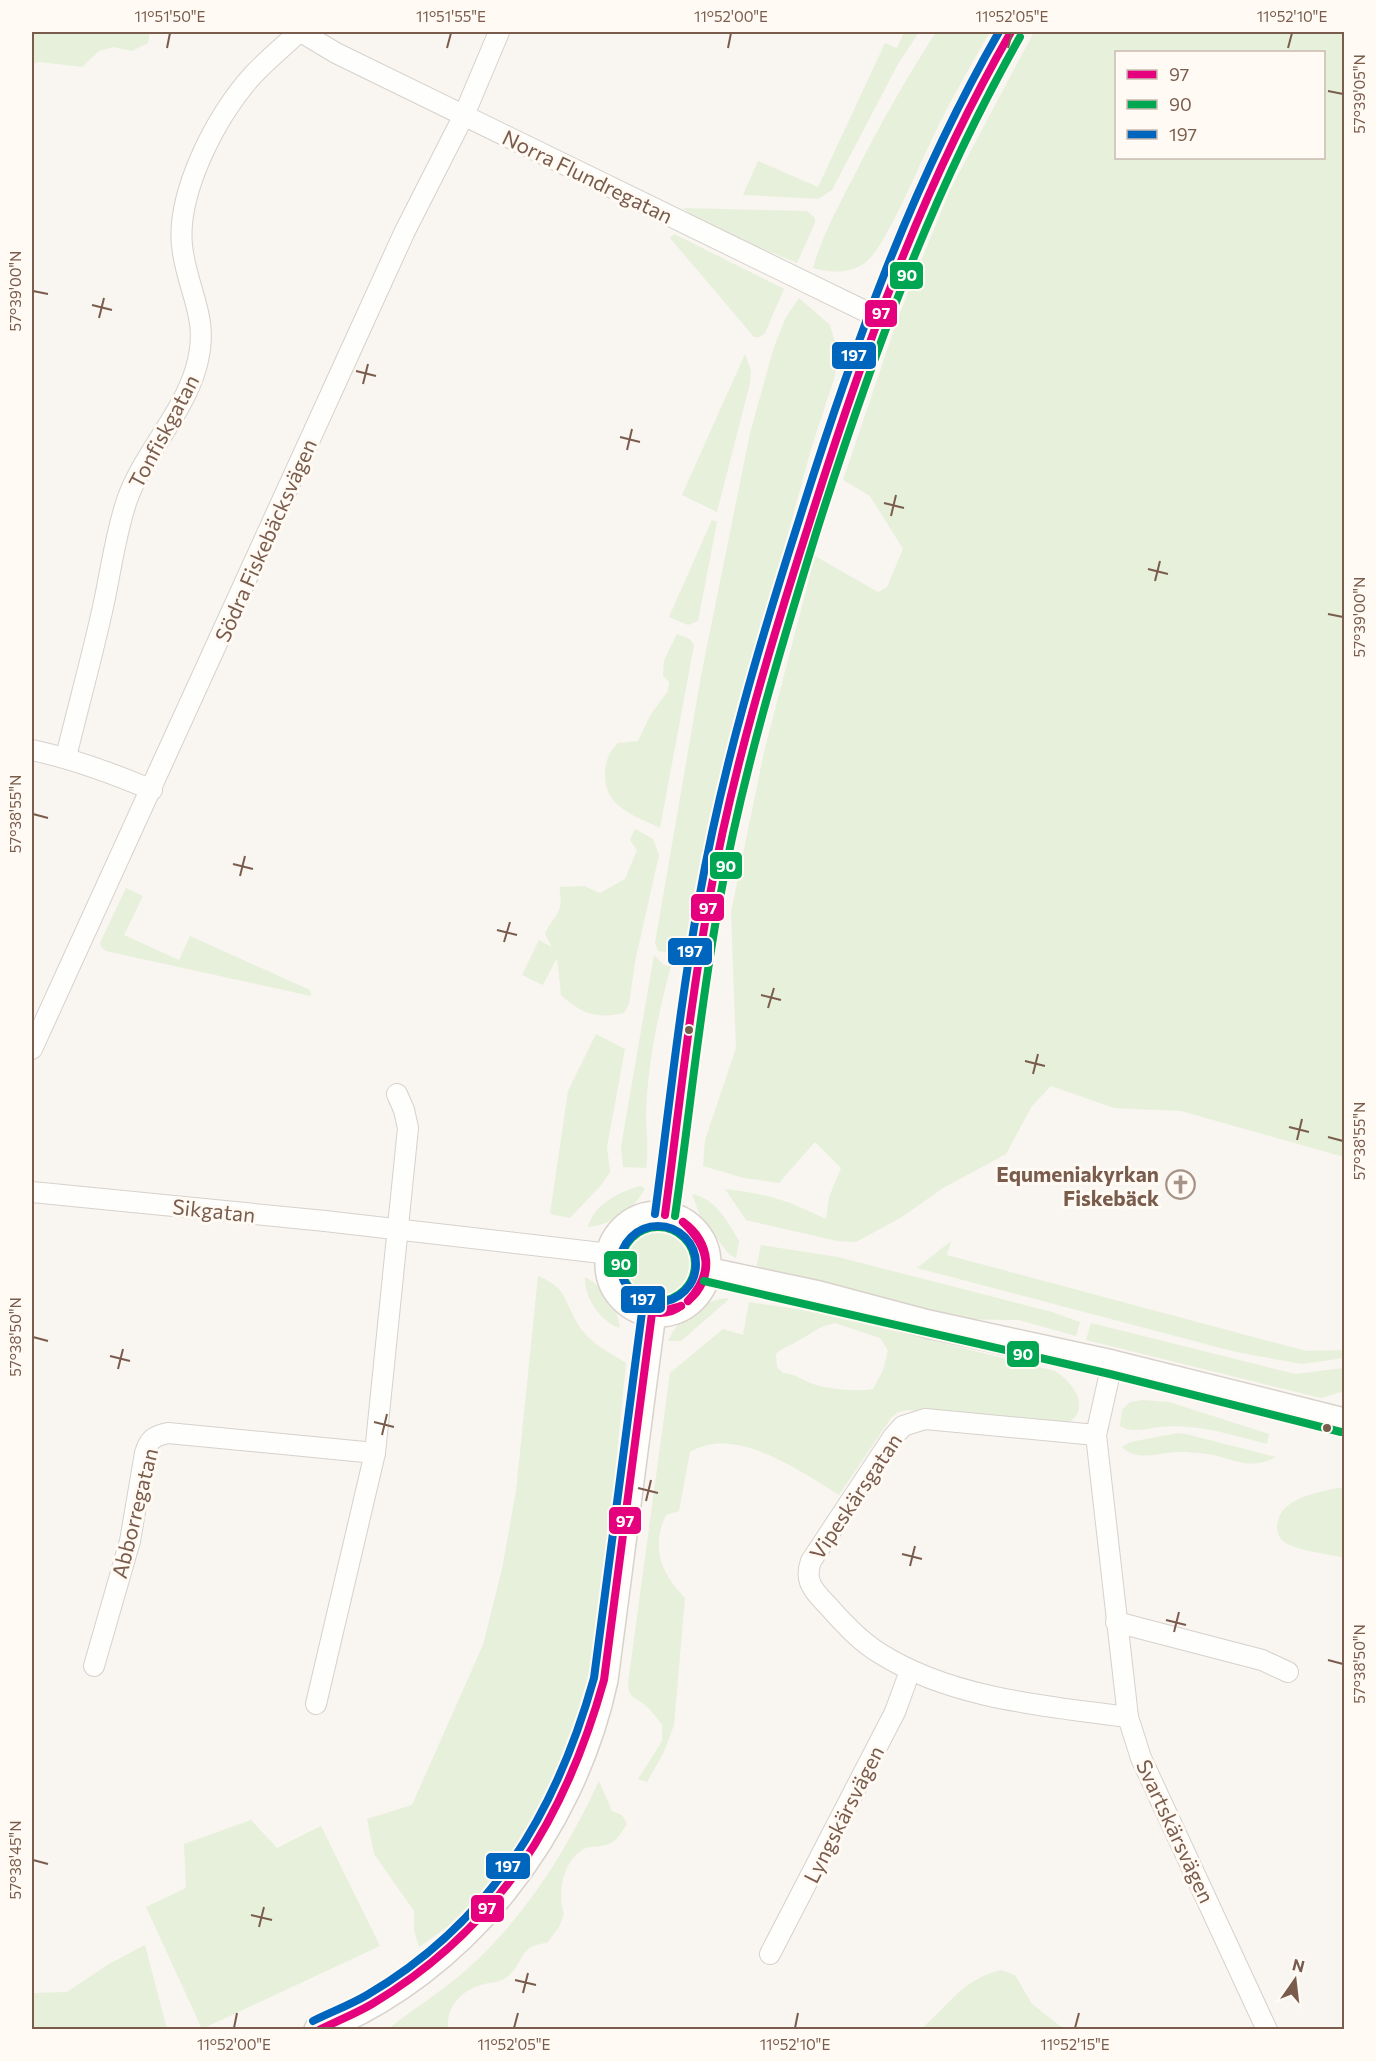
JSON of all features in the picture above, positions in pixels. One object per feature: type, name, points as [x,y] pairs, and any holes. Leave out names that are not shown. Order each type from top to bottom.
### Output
[{"type":"street","name":"Norra Flundregatan","points":[[300,32],[336,53],[877,317]]},
{"type":"street","name":"Tonfiskgatan","points":[[66,757],[103,606],[117,530],[128,498],[196,368],[202,327],[182,249],[181,231],[188,194],[206,149],[236,97],[253,75],[300,32]]},
{"type":"street","name":"Södra Fiskebäcksvägen","points":[[32,1049],[405,231],[464,115],[499,32]]},
{"type":"street","points":[[665,1215],[709,898],[734,789],[801,548],[877,317],[918,215],[954,137],[1011,32]]},
{"type":"street","points":[[32,750],[66,757],[105,770],[152,790]]},
{"type":"street","points":[[316,1704],[375,1453],[408,1128],[397,1094]]},
{"type":"street","name":"Sikgatan","points":[[32,1192],[609,1254]]},
{"type":"street","points":[[665,1215],[681,1221],[700,1238],[706,1254],[706,1271],[701,1287],[691,1300],[669,1311],[652,1312],[630,1305],[615,1288],[610,1277],[609,1254],[617,1237],[630,1223],[647,1216],[665,1215]]},
{"type":"street","points":[[706,1271],[819,1295],[928,1324],[1112,1364],[1344,1422]]},
{"type":"street","points":[[318,2030],[357,2022],[440,1955],[497,1899],[522,1868],[548,1827],[583,1755],[599,1705],[611,1639],[652,1312]]},
{"type":"street","name":"Svartskärsvägen","points":[[1112,1364],[1096,1435],[1128,1717],[1141,1758],[1267,2030]]},
{"type":"street","name":"Vipeskärsgatan","points":[[1096,1435],[925,1419],[903,1426],[892,1437],[810,1562],[807,1573],[812,1588],[852,1632],[879,1653],[910,1671],[978,1692],[1025,1703],[1128,1717]]},
{"type":"street","name":"Abborregatan","points":[[94,1666],[129,1541],[145,1453],[148,1442],[155,1436],[168,1433],[375,1453]]},
{"type":"street","points":[[1116,1622],[1262,1660],[1288,1672]]},
{"type":"street","name":"Lyngskärsvägen","points":[[770,1954],[895,1712],[910,1671]]},
{"type":"green space","points":[[32,32],[150,32],[148,43],[132,51],[113,47],[99,51],[82,67],[40,62],[32,64]]},
{"type":"green space","points":[[904,32],[919,32],[898,64],[832,190],[818,199],[743,195],[758,161],[818,187],[885,43],[897,48]]},
{"type":"green space","points":[[936,32],[990,32],[946,110],[892,223],[874,254],[866,262],[853,269],[827,271],[813,268],[831,221],[863,157]]},
{"type":"green space","points":[[1034,32],[1344,32],[1344,1157],[1181,1111],[1114,1108],[1051,1086],[1032,1106],[1006,1154],[943,1188],[902,1217],[856,1242],[837,1241],[746,1220],[725,1189],[777,1199],[826,1219],[829,1197],[841,1168],[815,1142],[779,1183],[744,1178],[703,1166],[705,1140],[736,1048],[731,912],[764,752],[815,556],[878,592],[887,587],[903,549],[870,496],[843,480],[899,315],[950,190]]},
{"type":"green space","points":[[683,208],[807,211],[815,218],[815,223],[797,263],[704,225]]},
{"type":"green space","points":[[674,234],[784,289],[765,333],[760,337],[754,337],[670,238]]},
{"type":"green space","points":[[799,298],[830,325],[838,353],[835,376],[812,446],[739,712],[710,824],[682,956],[658,951],[655,943],[701,676],[750,433],[774,347],[786,317]]},
{"type":"green space","points":[[745,354],[751,371],[750,383],[717,512],[682,495]]},
{"type":"green space","points":[[712,520],[717,522],[698,621],[688,625],[669,617]]},
{"type":"green space","points":[[677,634],[690,639],[694,645],[660,828],[630,814],[615,802],[609,794],[605,772],[607,759],[613,749],[618,743],[638,741],[651,714],[668,691],[669,682],[663,676],[664,660]]},
{"type":"green space","points":[[635,829],[653,839],[659,855],[635,962],[629,1004],[624,1013],[597,1015],[583,1011],[561,995],[557,958],[543,985],[522,975],[539,940],[552,947],[545,934],[560,907],[560,887],[584,886],[600,893],[625,879],[637,850],[630,840]]},
{"type":"green space","points":[[126,888],[143,896],[124,935],[179,960],[190,936],[310,990],[311,996],[106,951],[100,943]]},
{"type":"green space","points":[[654,955],[664,965],[671,966],[651,1056],[646,1112],[646,1168],[623,1167],[621,1147]]},
{"type":"green space","points":[[596,1034],[625,1049],[607,1147],[610,1172],[602,1184],[570,1218],[550,1214],[568,1091]]},
{"type":"green space","points":[[640,1186],[645,1188],[629,1209],[605,1223],[588,1227],[596,1212],[608,1200]]},
{"type":"green space","points":[[692,1194],[708,1200],[725,1219],[739,1241],[736,1258],[730,1255],[701,1219]]},
{"type":"green space","points":[[658,1231],[671,1233],[681,1241],[689,1251],[691,1264],[689,1277],[681,1287],[671,1295],[658,1297],[645,1295],[635,1287],[627,1277],[625,1264],[627,1251],[635,1241],[645,1233]]},
{"type":"green space","points":[[951,1241],[947,1255],[1306,1351],[1344,1350],[1344,1358],[1302,1364],[1236,1352],[917,1268]]},
{"type":"green space","points":[[761,1245],[838,1257],[1052,1312],[1080,1322],[1076,1336],[1019,1320],[945,1319],[756,1269]]},
{"type":"green space","points":[[538,1276],[561,1291],[581,1329],[590,1339],[626,1363],[608,1545],[585,1698],[567,1760],[527,1842],[474,1908],[419,1947],[414,1930],[414,1911],[374,1854],[367,1819],[412,1805],[483,1645],[502,1569],[516,1491]]},
{"type":"green space","points":[[585,1277],[597,1286],[613,1305],[620,1328],[606,1320],[595,1308],[587,1293]]},
{"type":"green space","points":[[729,1299],[681,1341],[668,1341],[678,1325],[692,1312],[708,1303]]},
{"type":"green space","points":[[749,1302],[823,1313],[1055,1371],[1072,1387],[1079,1404],[1078,1412],[1073,1419],[1064,1424],[1050,1427],[908,1410],[898,1412],[891,1418],[839,1495],[768,1454],[747,1447],[727,1444],[708,1445],[690,1452],[679,1511],[666,1515],[659,1539],[659,1550],[665,1570],[685,1598],[674,1725],[664,1752],[647,1782],[638,1779],[662,1741],[662,1725],[648,1707],[631,1694],[628,1683],[670,1373],[723,1329],[743,1335]],"holes":[[[835,1323],[880,1338],[888,1350],[883,1370],[873,1389],[850,1390],[824,1387],[783,1373],[777,1367],[776,1354],[818,1329]]]},
{"type":"green space","points":[[1091,1323],[1295,1374],[1344,1368],[1344,1391],[1321,1398],[1086,1340]]},
{"type":"green space","points":[[1143,1400],[1169,1402],[1269,1434],[1267,1444],[1201,1428],[1174,1426],[1135,1430],[1120,1426],[1122,1410],[1130,1402]]},
{"type":"green space","points":[[1178,1433],[1276,1457],[1253,1464],[1197,1453],[1136,1455],[1122,1447],[1130,1442]]},
{"type":"green space","points":[[1344,1488],[1344,1558],[1299,1548],[1282,1541],[1277,1528],[1283,1510],[1308,1495]]},
{"type":"green space","points":[[599,1781],[612,1811],[622,1815],[627,1824],[613,1842],[586,1848],[572,1860],[567,1868],[562,1887],[564,1914],[559,1927],[547,1943],[538,1944],[526,1951],[513,1972],[504,1979],[473,1988],[461,1996],[449,2014],[448,2029],[388,2029],[465,1971],[525,1907],[558,1859]]},
{"type":"green space","points":[[251,1820],[277,1848],[321,1826],[380,1946],[202,2029],[146,1907],[186,1888],[184,1844]]},
{"type":"green space","points":[[145,1945],[167,2029],[32,2029],[32,1993],[67,1992],[109,1964]]},
{"type":"green space","points":[[1001,1970],[1015,1975],[1032,2004],[1064,2029],[921,2029],[966,1986]]},
{"type":"transit line","name":"197","points":[[655,1214],[680,1017],[699,899],[730,755],[756,661],[819,457],[862,332],[911,209],[938,149],[999,32]]},
{"type":"transit line","name":"97","points":[[665,1215],[690,1018],[709,900],[740,758],[766,665],[793,573],[872,336],[921,212],[949,151],[1011,32]]},
{"type":"transit line","name":"90","points":[[675,1216],[712,942],[728,856],[762,715],[789,622],[859,403],[905,278],[958,156],[1020,37]]},
{"type":"transit line","name":"97","points":[[683,1222],[699,1239],[706,1260],[703,1282],[688,1301]]},
{"type":"transit line","name":"97","points":[[683,1222],[699,1241],[705,1261],[702,1280],[688,1301]]},
{"type":"transit line","name":"197","points":[[651,1226],[665,1226],[679,1232],[690,1243],[694,1249],[696,1264],[694,1279],[685,1291],[673,1300],[651,1302],[637,1296],[626,1285],[620,1271],[620,1257],[626,1243],[637,1232],[651,1226]]},
{"type":"transit line","name":"90","points":[[651,1227],[665,1227],[679,1233],[689,1243],[695,1257],[695,1264],[693,1278],[679,1295],[665,1301],[651,1301],[637,1295],[627,1285],[621,1271],[621,1257],[627,1243],[637,1233],[651,1227]]},
{"type":"transit line","name":"90","points":[[704,1281],[1110,1374],[1341,1432]]},
{"type":"transit line","name":"97","points":[[630,1302],[655,1310],[681,1306]]},
{"type":"transit line","name":"97","points":[[630,1302],[656,1313],[669,1312],[681,1306]]},
{"type":"transit line","name":"197","points":[[313,2021],[367,1995],[411,1966],[449,1934],[483,1898],[513,1860],[560,1774],[594,1678],[642,1312]]},
{"type":"transit line","name":"97","points":[[319,2030],[372,2004],[417,1974],[456,1941],[491,1905],[521,1866],[547,1824],[569,1779],[588,1731],[604,1680],[652,1313]]},
{"type":"place","name":"Equmeniakyrkan Fiskebäck","points":[[1180,1185]]}]
